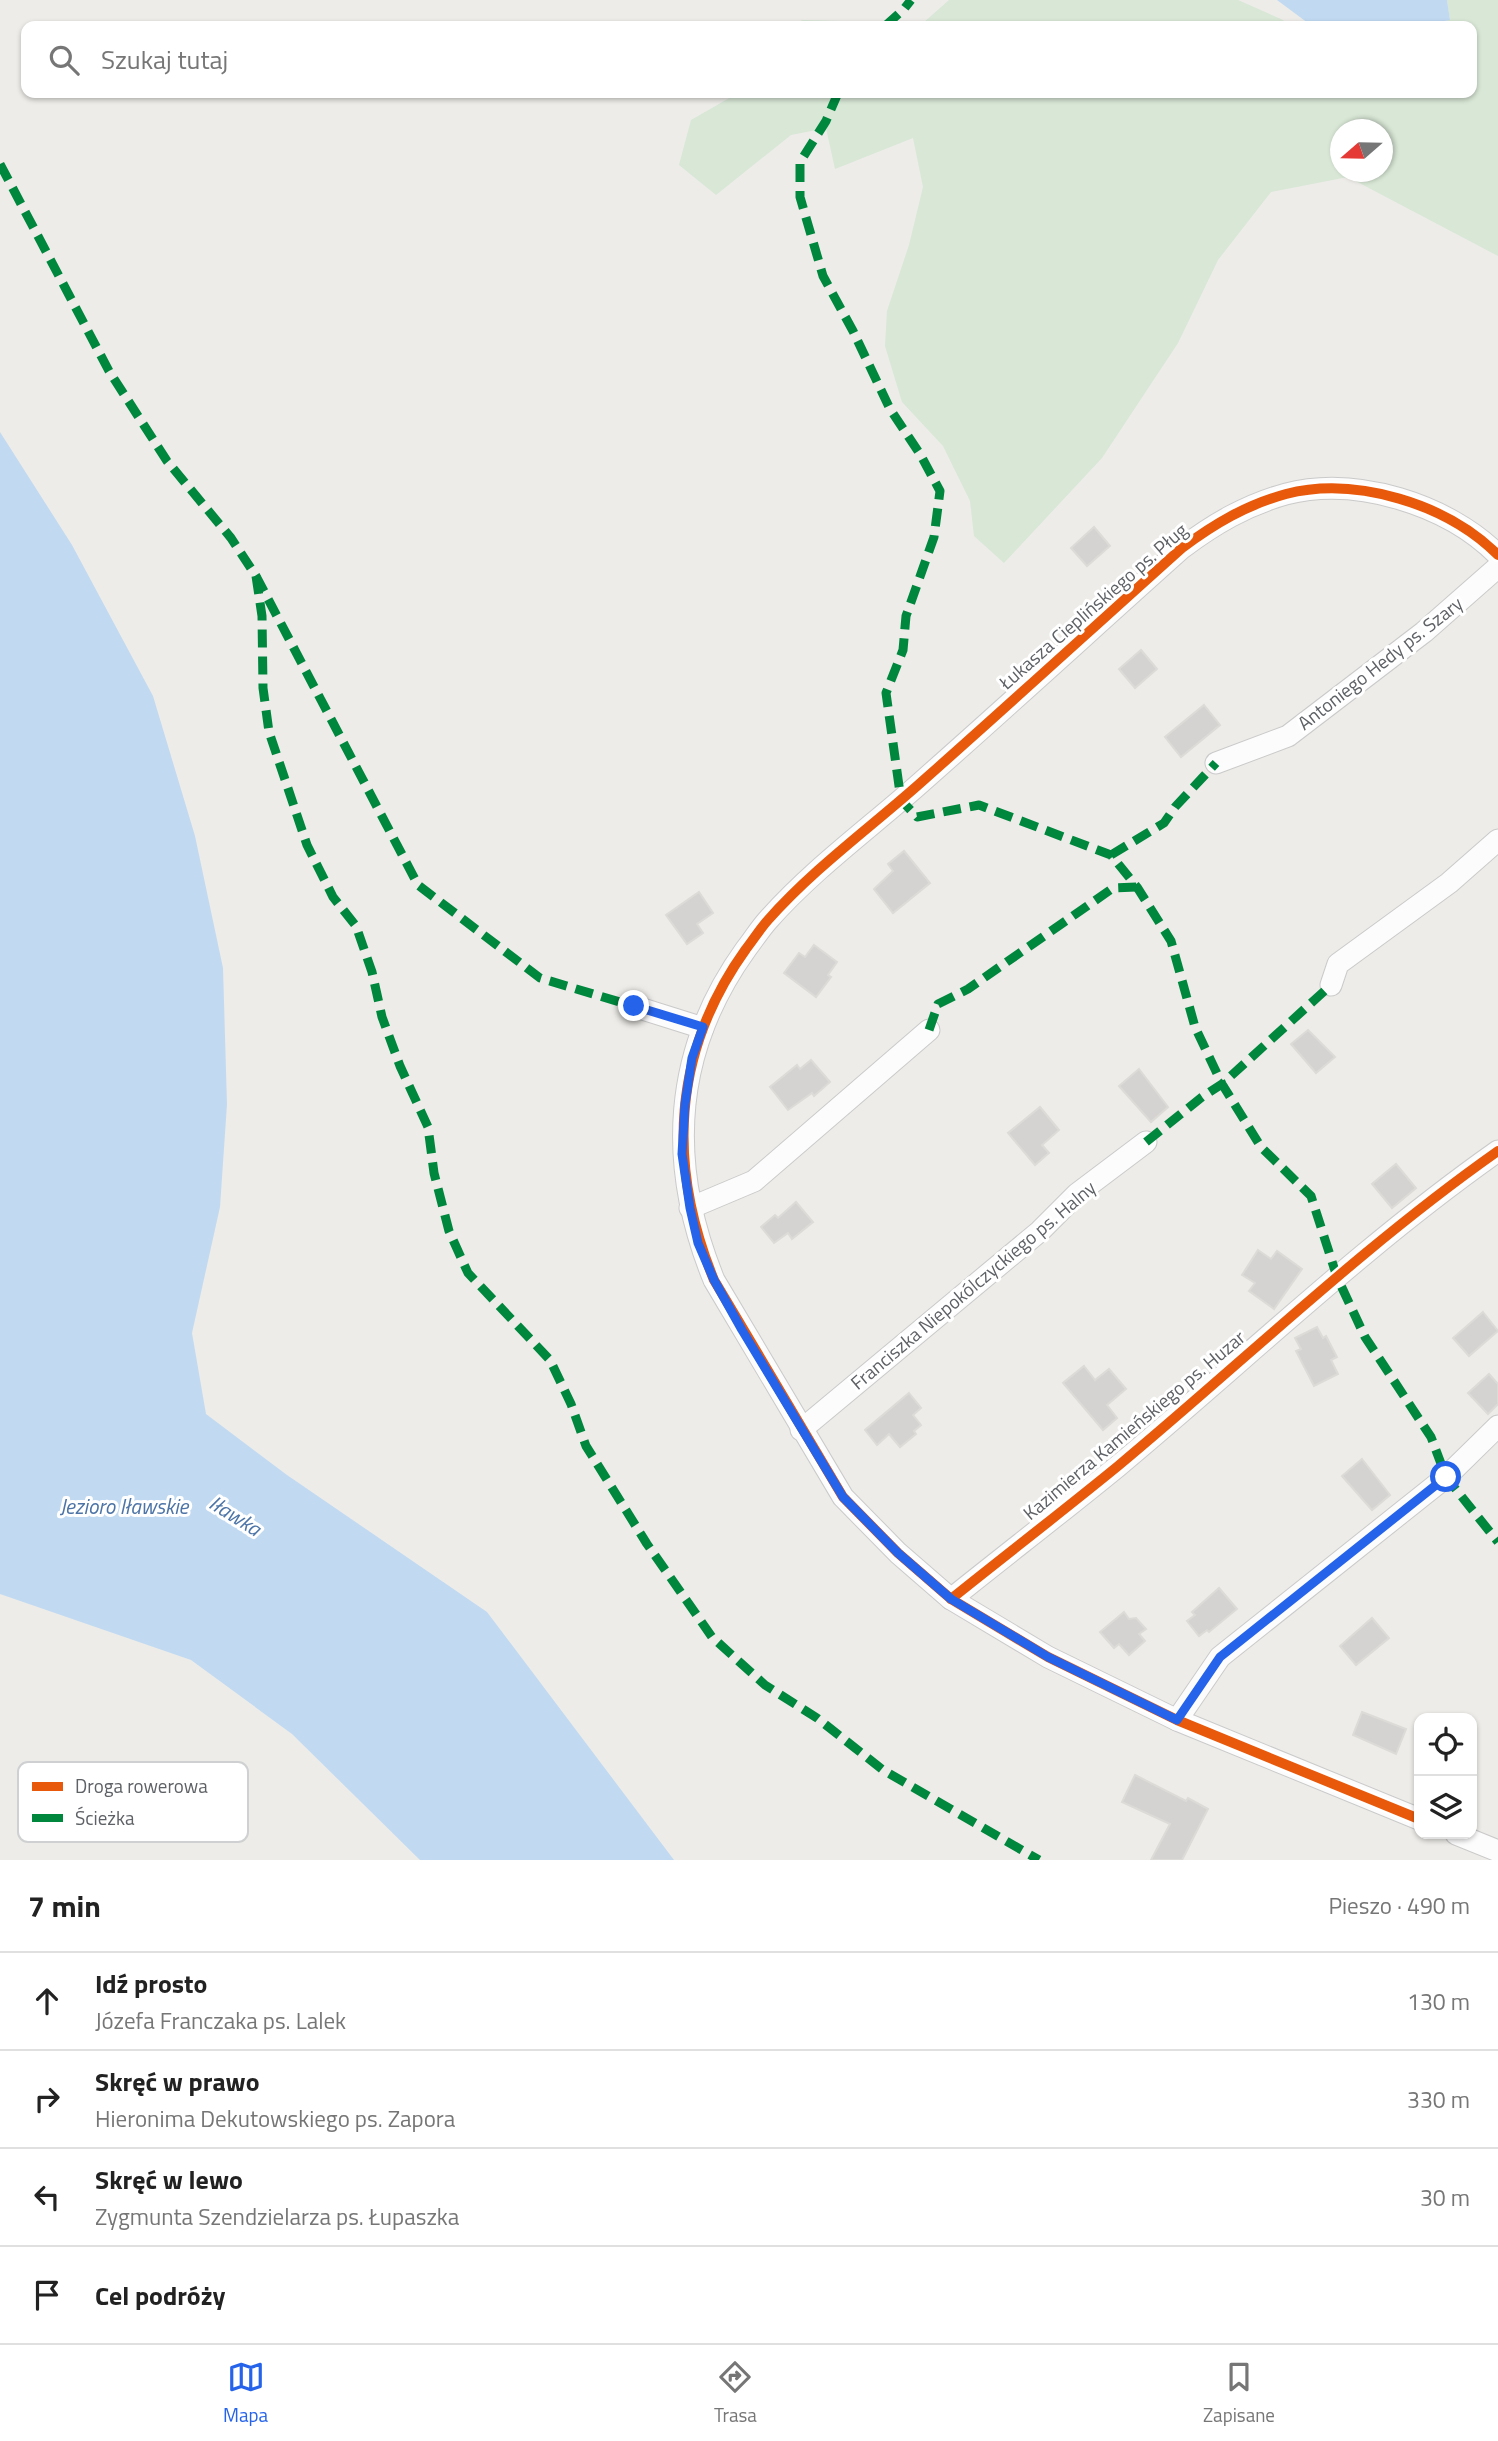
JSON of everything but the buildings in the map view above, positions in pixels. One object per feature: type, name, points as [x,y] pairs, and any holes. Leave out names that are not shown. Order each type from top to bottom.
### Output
[{"type":"street","name":"Łukasza Cieplińskiego ps. Pług","points":[[1414,1817],[1177,1720],[1048,1657],[951,1599],[898,1553],[843,1497],[714,1280],[698,1243],[690,1208],[682,1154],[685,1104],[692,1058],[703,1027],[726,978],[767,920],[812,876],[924,780],[1182,548],[1219,521],[1250,506],[1287,494],[1334,488],[1393,497],[1425,506],[1461,525],[1498,555]]},
{"type":"street","name":"Antoniego Hedy ps. Szary","points":[[1216,764],[1288,736],[1424,632],[1498,567]]},
{"type":"street","points":[[1331,985],[1338,964],[1449,883],[1498,840]]},
{"type":"street","points":[[634,1006],[703,1027]]},
{"type":"street","points":[[690,1208],[754,1181],[929,1030]]},
{"type":"street","name":"Franciszka Niepokólczyckiego ps. Halny","points":[[801,1430],[1040,1231],[1077,1195],[1146,1142]]},
{"type":"street","name":"Kazimierza Kamieńskiego ps. Huzar","points":[[951,1599],[1118,1466],[1438,1193],[1498,1150]]},
{"type":"street","points":[[1177,1720],[1220,1657],[1446,1477],[1498,1426]]},
{"type":"street","points":[[1468,1839],[1498,1851]]},
{"type":"green space","points":[[949,0],[1238,0],[1284,21],[925,21]]},
{"type":"green space","points":[[1447,0],[1498,0],[1498,256],[1357,182],[1393,182],[1393,119],[1330,119],[1330,181],[1271,192],[1218,260],[1178,343],[1102,458],[1004,563],[974,536],[970,501],[943,446],[902,402],[885,346],[887,311],[909,245],[923,187],[913,138],[835,169],[826,128],[791,135],[716,195],[679,165],[691,120],[729,98],[1477,98],[1477,21],[1442,21],[1450,20]]},
{"type":"water","points":[[1277,0],[1447,0],[1450,20],[1445,21],[1305,21]]},
{"type":"water","name":"Jezioro Iławskie","points":[[0,432],[72,545],[153,696],[195,836],[223,968],[227,1104],[220,1207],[192,1333],[206,1414],[287,1475],[487,1612],[674,1860],[420,1860],[292,1734],[191,1660],[0,1594]]},
{"type":"marked path","points":[[891,21],[911,0]]},
{"type":"marked path","points":[[836,98],[826,121],[800,162],[800,197],[823,276],[890,409],[920,454],[940,491],[934,537],[906,616],[903,650],[886,693],[901,800],[917,817],[979,805],[1111,855],[1137,887],[1171,941],[1195,1027],[1222,1084],[1261,1147],[1311,1196],[1337,1277],[1365,1337],[1431,1437],[1446,1477],[1498,1542]]},
{"type":"marked path","points":[[0,164],[109,371],[167,461],[231,538],[256,576],[418,885],[540,978],[633,1006]]},
{"type":"marked path","points":[[256,576],[262,616],[263,688],[269,732],[307,845],[333,897],[356,926],[372,972],[382,1017],[400,1066],[428,1127],[434,1173],[449,1231],[468,1273],[550,1360],[571,1404],[586,1446],[647,1544],[712,1637],[765,1685],[817,1718],[883,1770],[1039,1860]]},
{"type":"marked path","points":[[1111,855],[1164,823],[1175,807],[1216,763]]},
{"type":"marked path","points":[[929,1030],[938,1004],[968,989],[1113,888],[1137,887]]},
{"type":"marked path","points":[[1146,1142],[1222,1084],[1331,985]]},
{"type":"cycle path","points":[[1414,1817],[1177,1720],[1048,1657],[951,1599],[898,1553],[843,1497],[714,1280],[699,1237],[689,1194],[684,1152],[685,1110],[691,1069],[703,1028],[721,988],[768,920],[825,864],[926,778],[1194,539],[1231,516],[1271,498],[1313,489],[1341,489],[1370,492],[1427,509],[1453,521],[1498,555]]},
{"type":"cycle path","points":[[951,1599],[1118,1466],[1399,1226],[1498,1151]]},
{"type":"route","points":[[634,1006],[703,1027],[692,1058],[685,1104],[682,1154],[698,1243],[714,1280],[742,1330],[843,1497],[898,1553],[951,1599],[1048,1657],[1177,1720],[1220,1657],[1446,1477]]},
{"type":"water label","name":"Iławka","points":[[235,1516]]}]
